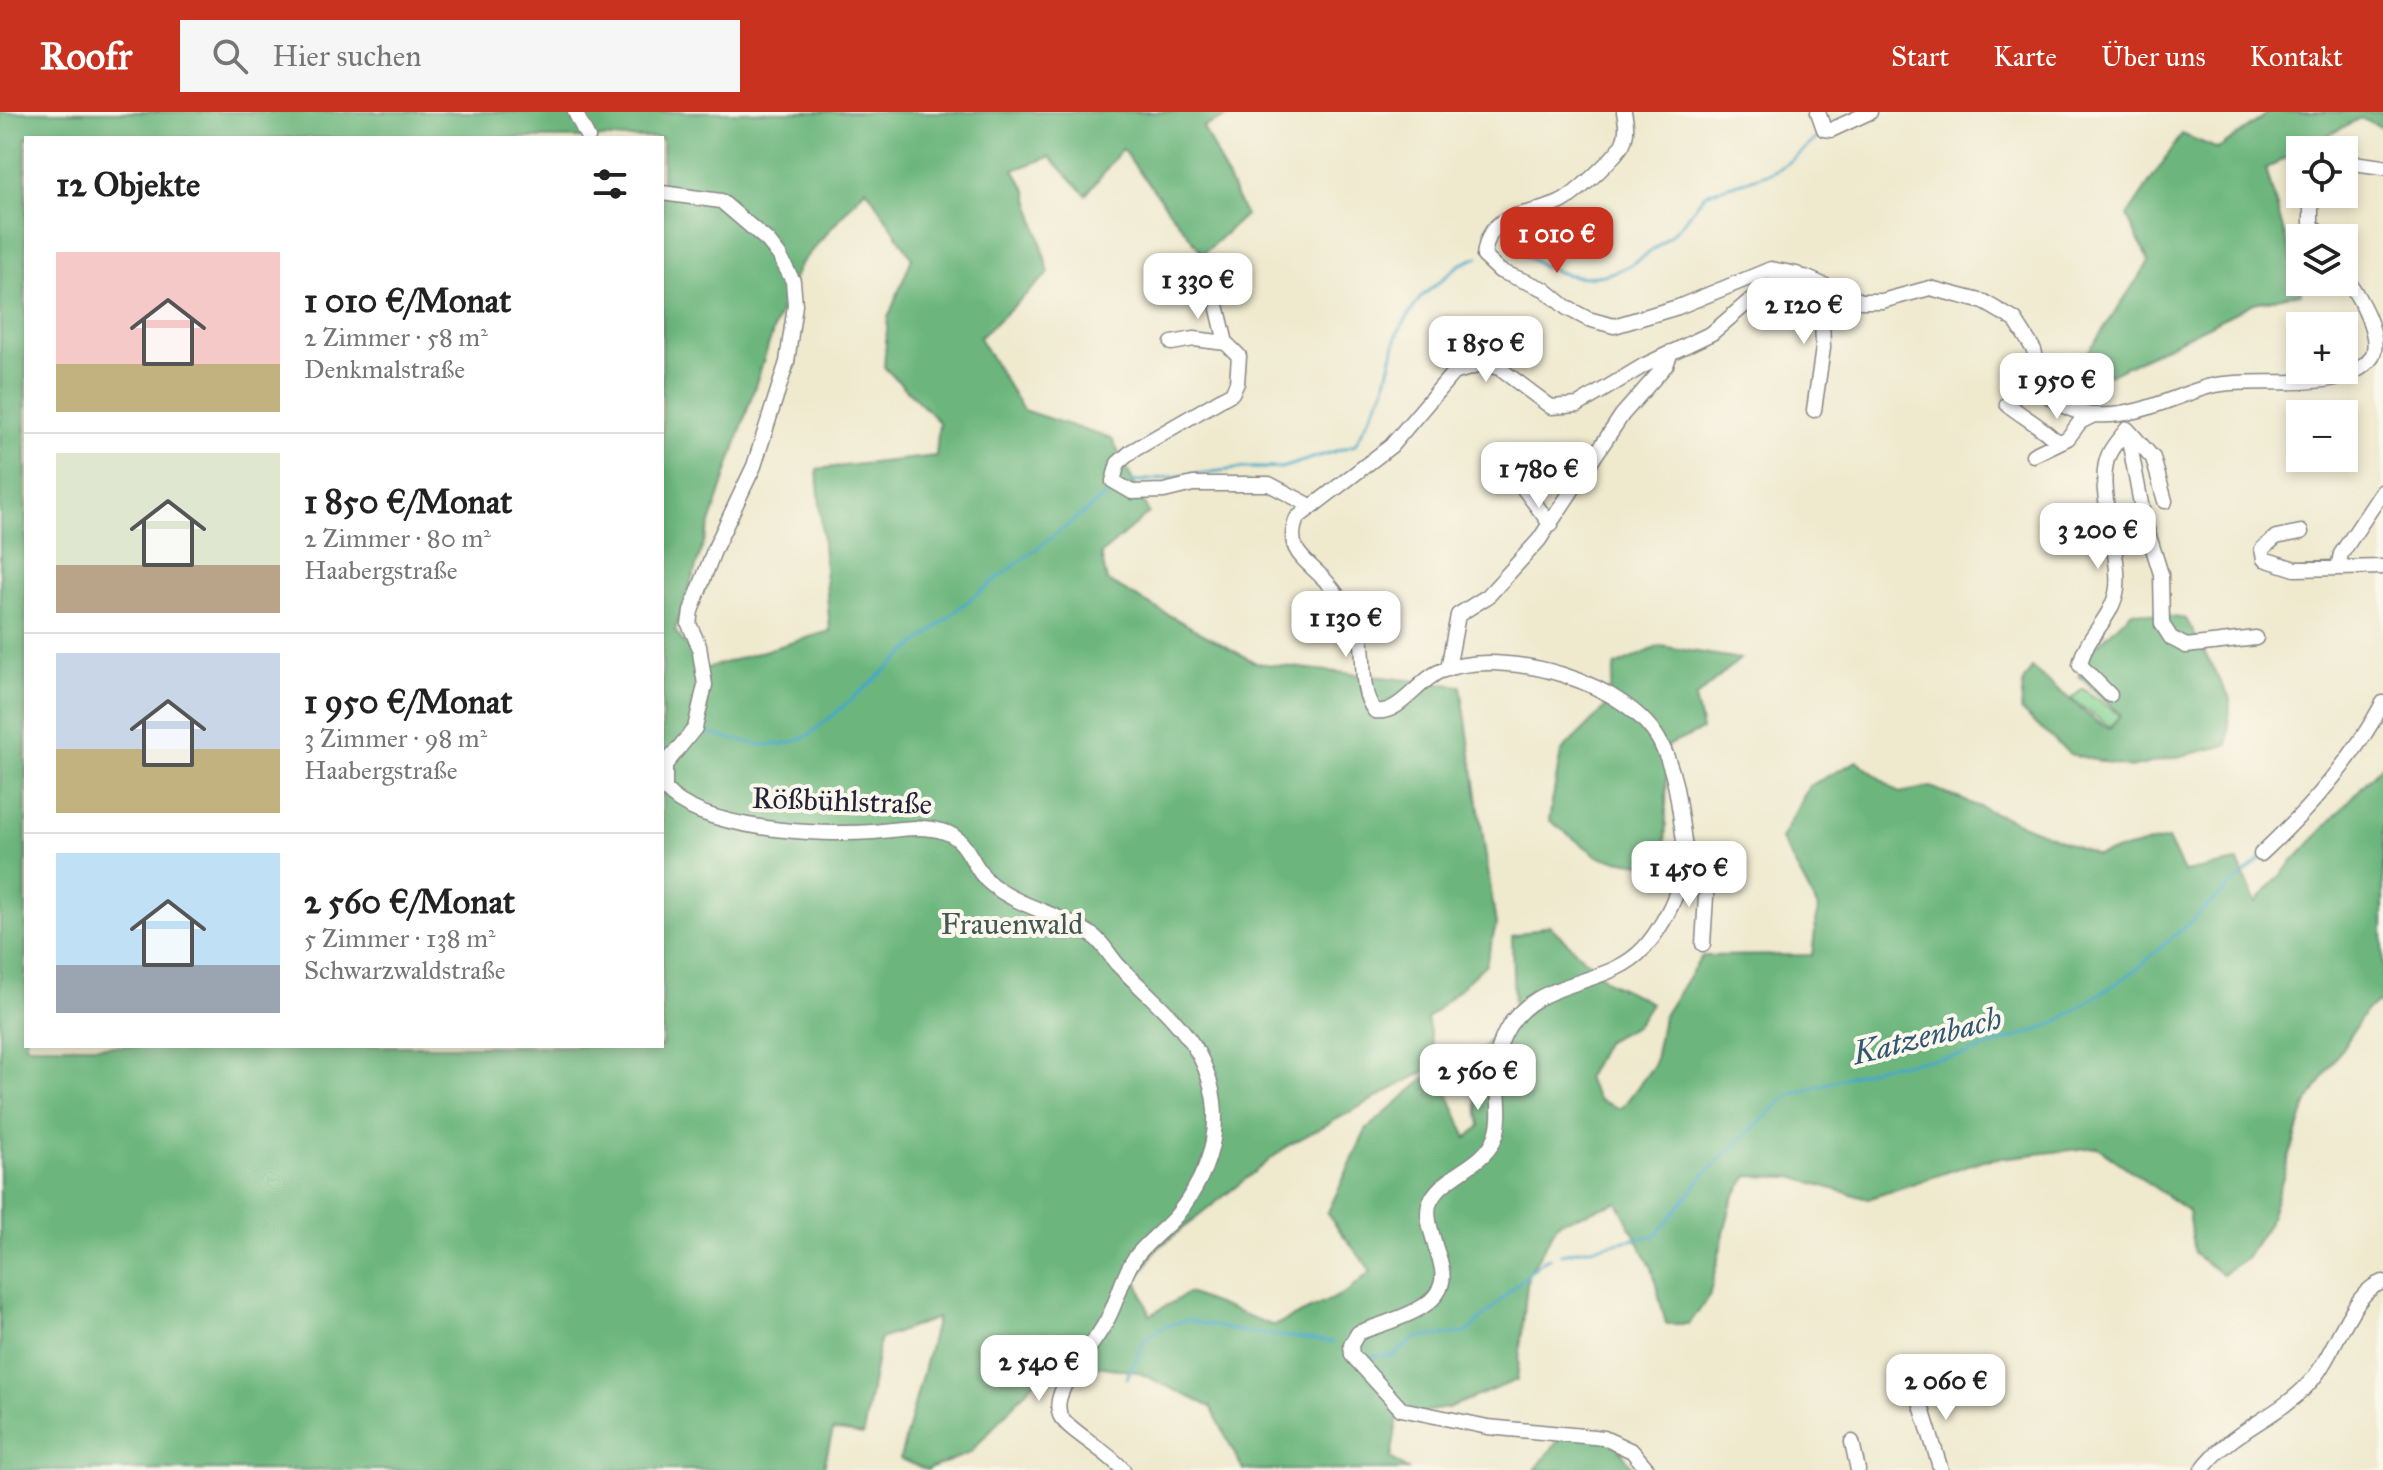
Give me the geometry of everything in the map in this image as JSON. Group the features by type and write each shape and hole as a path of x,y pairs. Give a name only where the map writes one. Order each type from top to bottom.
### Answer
{"street":[{"path":"575,112 587,136"},
{"path":"1624,112 1627,129 1623,145 1561,202 1495,225 1487,238 1484,256 1500,271 1544,289 1567,308 1588,319 1614,326 1678,307 1771,269 1805,277 1861,301 1882,301 1930,288 1984,302 2015,320 2034,350 2045,393 2070,409 2094,415 2164,405 2206,387 2233,381 2317,383 2362,365 2372,357 2377,344 2376,331 2356,296"},
{"path":"1818,112 1824,129 1831,130 1870,112"},
{"path":"2358,164 2383,167"},
{"name":"Rößbühlstraße","path":"664,193 721,201 733,211 768,241 779,255 793,281 795,305 787,362 754,466 715,548 691,611 689,624 699,646 705,685 695,728 665,765 665,789 680,804 718,820 774,828 851,833 897,828 948,832 961,841 988,883 1026,907 1089,933 1098,940 1116,962 1168,1012 1201,1060 1214,1101 1214,1149 1202,1177 1176,1216 1135,1258 1109,1318 1066,1382 1058,1404 1060,1416 1067,1425 1106,1452 1123,1470"},
{"path":"1703,944 1707,881 1688,863 1675,779 1660,740 1642,718 1601,691 1550,671 1498,664 1448,669 1429,678 1392,708 1375,711 1368,700 1359,628 1339,597 1293,547 1292,530 1297,518 1311,506 1391,446 1453,373 1483,364 1499,368 1551,407 1578,405 1671,352 1712,333 1767,286 1786,278 1805,277"},
{"path":"1814,410 1823,348 1821,284"},
{"path":"1218,309 1226,343 1239,356 1237,383 1232,393 1132,451 1118,463 1113,481 1132,492 1164,491 1193,484 1269,484 1311,506"},
{"path":"1172,343 1194,339 1226,343"},
{"path":"1448,669 1458,615 1507,579 1551,525 1609,433 1666,365 1671,352"},
{"path":"2007,404 2031,424 2047,431 2057,442"},
{"path":"2124,413 2144,520 2161,574 2162,624 2171,638 2186,646 2256,638"},
{"path":"2033,455 2068,438 2080,422 2094,415"},
{"path":"2127,429 2153,458 2165,501"},
{"path":"2110,695 2080,665 2108,618 2117,591 2117,567 2108,517 2106,467 2108,454 2127,429"},
{"path":"1506,465 1551,525"},
{"path":"2338,567 2341,554 2383,491"},
{"path":"2301,532 2270,540 2262,549 2264,559 2295,569 2383,567"},
{"path":"2261,854 2306,812 2367,733 2383,703"},
{"path":"1648,1470 1632,1451 1604,1438 1488,1427 1401,1409 1352,1355 1351,1345 1358,1333 1421,1310 1441,1290 1443,1272 1429,1224 1429,1205 1441,1189 1492,1145 1499,1125 1497,1057 1503,1036 1513,1020 1559,986 1607,973 1632,959 1654,933 1688,863"},
{"path":"2202,1470 2228,1442 2286,1404 2312,1381 2364,1293 2383,1282"},
{"path":"1915,1386 1941,1470"},
{"path":"1852,1442 1858,1470"}],"green space":[{"name":"Frauenwald","path":"0,112 1237,112 1203,127 1245,215 1203,254 1122,149 1086,195 1050,157 1014,170 1027,191 1049,273 979,338 1023,410 1112,439 1149,513 1101,554 1107,581 1256,663 1461,686 1496,925 1486,964 1427,1019 1437,1065 1287,1146 1156,1250 1137,1280 1150,1315 1188,1293 1274,1326 1347,1292 1371,1271 1327,1214 1366,1130 1437,1068 1467,1138 1480,1126 1470,1063 1514,1011 1512,937 1549,925 1607,981 1651,1003 1636,1026 1606,1041 1586,1079 1599,1100 1621,1109 1654,1065 1663,1017 1702,956 1812,955 1818,908 1781,839 1809,786 1857,761 1899,793 1931,787 2097,855 2168,839 2184,872 2238,862 2255,903 2383,764 2383,1001 2367,1009 2306,1105 2268,1224 2245,1259 2222,1274 2194,1254 2188,1211 2097,1147 1983,1160 1868,1199 1792,1177 1748,1176 1732,1200 1709,1297 1689,1324 1666,1324 1652,1268 1617,1202 1559,1222 1528,1275 1517,1380 1448,1408 1398,1416 1391,1458 1408,1470 1243,1470 1211,1407 1137,1372 1063,1361 1044,1371 970,1453 927,1470 900,1459 937,1318 880,1339 863,1435 833,1430 823,1470 0,1470","holes":["866,188 912,258 888,318 884,367 939,422 936,456 817,469 830,631 704,669 675,631 775,325 800,264"]},
{"path":"2270,112 2383,112 2383,128 2360,118 2327,136 2286,136 2286,158 2266,169 2286,240 2287,296 2254,303 2109,375 2086,355 2149,262 2127,216 2182,134 2218,149"},
{"path":"2132,611 2186,619 2230,699 2228,745 2130,768 2070,754 2021,711 2023,682 2032,668 2097,722 2110,729 2121,715 2079,676 2084,658"},
{"path":"1660,646 1740,659 1695,698 1702,730 1667,746 1665,868 1599,857 1549,820 1561,752 1606,707 1615,666"},
{"path":"2083,689 2120,715 2110,727 2071,699"},
{"path":"1565,1432 1608,1432 1634,1470 1535,1470"}],"waterway":[{"path":"1516,248 1539,264 1582,277 1603,275 1623,268 1663,242 1685,221 1705,195 1780,168 1818,137"},
{"path":"1132,482 1244,468 1281,468 1355,445 1384,390 1398,332 1420,298 1459,265 1478,257"},
{"path":"707,733 771,745 808,736 964,604 1111,492"},
{"name":"Katzenbach","path":"1561,1254 1656,1235 1705,1174 1787,1096 1882,1066 1964,1055 2052,1025 2132,973 2262,858"},
{"name":"Katzenbach","path":"1370,1356 1393,1356 1415,1338 1466,1333 1542,1261 1550,1258"},
{"name":"Katzenbach","path":"1127,1378 1145,1340 1161,1328 1186,1320 1243,1332 1333,1342"}]}
